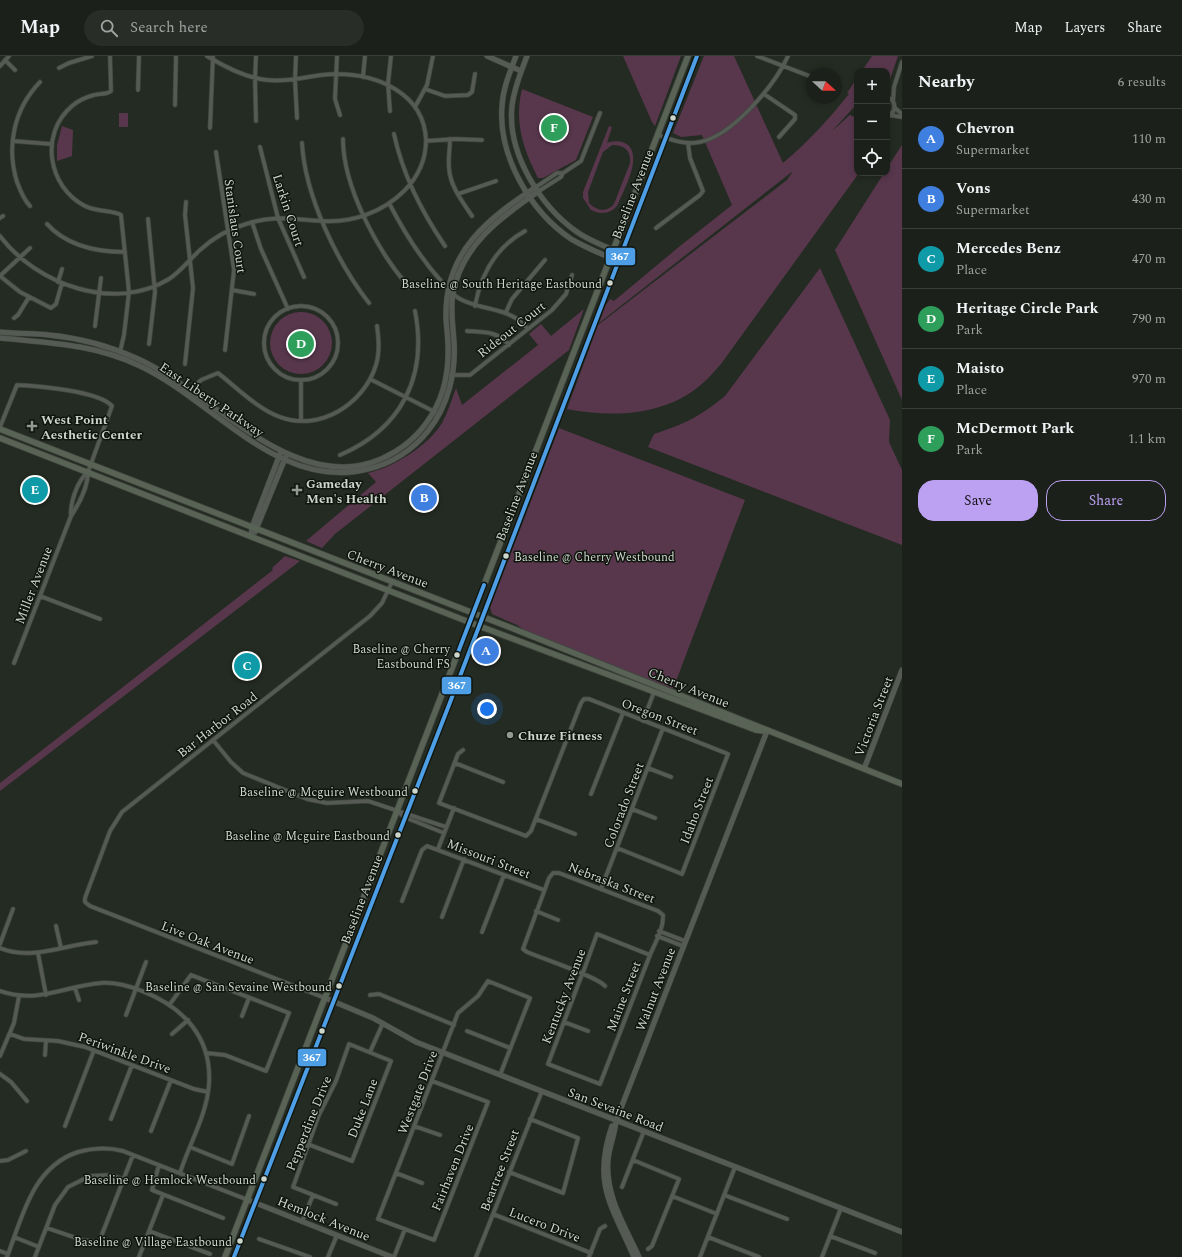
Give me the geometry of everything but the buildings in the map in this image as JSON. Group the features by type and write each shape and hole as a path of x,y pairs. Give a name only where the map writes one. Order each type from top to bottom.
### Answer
{"main road":[{"name":"Baseline Avenue","path":"225,1257 688,56"},
{"name":"Baseline Avenue","path":"234,1257 479,626 697,56"},
{"name":"Cherry Avenue","path":"0,428 902,784"},
{"name":"Cherry Avenue","path":"0,438 479,626 756,730 767,731"}],"street":[{"path":"59,68 69,63 92,56"},
{"path":"110,56 111,91 108,93 89,96 73,105 60,120 52,144 54,170 61,184 70,195 91,209 121,216 129,292 124,335 119,354"},
{"path":"138,90 139,56"},
{"path":"174,105 176,56"},
{"path":"0,236 21,258 41,273 60,282 100,292 129,292 154,286 174,275 206,245 228,231 252,222 278,218 341,221 364,215 389,203 410,185 422,165 426,141 423,124 415,107 402,93 388,84 363,77 335,74 295,80 275,81 255,78 207,56"},
{"path":"256,56 256,121"},
{"path":"296,56 295,80 297,118"},
{"path":"337,56 335,98 340,115"},
{"path":"363,77 365,56"},
{"path":"390,111 388,84 391,56"},
{"path":"415,107 425,89 432,56"},
{"path":"487,56 521,71"},
{"path":"516,56 502,101 502,129 513,164 529,194 545,216 567,235 586,248 618,261"},
{"path":"527,56 513,97 512,126 518,152 537,189 552,210 568,225 587,238 621,253"},
{"path":"757,56 806,75"},
{"path":"658,134 666,138 688,143 704,141 718,133 744,114 764,94 788,56"},
{"path":"0,66 6,58 15,70"},
{"path":"210,128 213,58"},
{"path":"902,62 894,87 893,101 894,108 902,115"},
{"path":"425,89 445,96 468,95 472,92 475,74"},
{"path":"30,206 23,195 16,175 12,156 13,141 21,109 28,96 40,82"},
{"path":"890,93 894,87"},
{"path":"764,94 795,115 794,121 779,137"},
{"path":"890,113 894,108"},
{"path":"537,189 561,177 563,173 577,165 582,160 600,113"},
{"path":"890,116 902,115"},
{"path":"394,134 398,155 410,185 425,217 445,246"},
{"path":"343,139 343,150 350,180 364,215 386,258 409,288"},
{"path":"426,141 450,139 482,140"},
{"path":"450,139 449,170 458,194 472,216"},
{"path":"13,141 52,144"},
{"path":"302,143 310,186 322,221 342,263 369,303"},
{"path":"656,228 702,193 703,188 692,164 688,143"},
{"name":"Larkin Court","path":"260,147 278,218 304,277"},
{"name":"Stanislaus Court","path":"216,152 234,265 225,350"},
{"path":"458,194 496,180"},
{"name":"East Liberty Parkway","path":"436,413 446,374 448,346 446,309 448,289 455,266 473,237 494,216 537,189"},
{"name":"East Liberty Parkway","path":"0,332 62,337 91,342 119,354 189,392 230,420 282,450 286,456 302,467 327,472 350,472 372,468 397,458 414,446 427,432 447,395 452,375 454,352 452,313 453,294 462,266 478,241 501,218 529,194"},
{"path":"185,364 193,298 186,202"},
{"path":"389,203 401,227 416,250 430,269 453,294 475,306 506,312 516,318 528,329"},
{"path":"148,219 154,286 149,344"},
{"path":"252,222 261,249 288,309"},
{"path":"47,224 60,236 77,245 102,251 125,252"},
{"path":"475,306 479,287 490,263 510,241 525,231"},
{"path":"30,248 0,276 29,297 53,308 56,304 62,269"},
{"path":"506,312 512,299 545,260"},
{"name":"Rideout Court","path":"446,374 470,375 509,345 560,302 570,286 572,275"},
{"path":"95,326 101,278"},
{"path":"232,290 254,294"},
{"path":"14,318 18,315 29,297"},
{"path":"302,306 318,310 330,320 338,335 338,350 330,367 319,376 301,381 290,379 277,372 268,360 264,348 265,336 269,324 277,315 288,309 302,306"},
{"path":"340,455 364,443 380,432 398,411 406,397 416,369 419,352 419,335 415,311"},
{"path":"189,392 200,380 218,373 272,414 291,420 318,420 344,409 360,394 370,379 378,352 377,326"},
{"path":"467,331 494,334 504,339 509,345"},
{"name":"East Liberty Parkway","path":"0,338 69,344 119,354"},
{"path":"370,379 436,413"},
{"path":"301,381 301,421"},
{"name":"Miller Avenue","path":"0,428 17,385 68,390 104,400 112,406 88,472 82,477 71,508 71,516 14,663"},
{"name":"East Liberty Parkway","path":"189,392 229,426 279,456 286,456"},
{"path":"251,536 282,450"},
{"path":"254,528 286,456"},
{"name":"Bar Harbor Road","path":"85,902 85,895 110,831 118,817 133,803 373,613 382,604 392,582"},
{"path":"40,596 100,619"},
{"name":"Victoria Street","path":"864,769 902,670"},
{"path":"643,721 654,692"},
{"name":"Oregon Street","path":"536,819 581,703 584,699 728,754"},
{"path":"592,794 623,713"},
{"name":"Colorado Street","path":"601,889 663,728"},
{"name":"Walnut Avenue","path":"639,1257 616,1209 609,1182 608,1161 616,1120 767,731"},
{"path":"213,740 231,762 243,773 300,796 323,802 368,801 397,811 444,833"},
{"path":"463,750 458,754 439,803 523,835 528,835 536,819 575,834"},
{"name":"Idaho Street","path":"617,848 682,874 728,754"},
{"path":"455,763 503,782"},
{"path":"648,768 671,777"},
{"path":"438,849 454,808"},
{"path":"632,809 655,818"},
{"path":"405,815 446,827"},
{"name":"Missouri Street","path":"402,901 422,850 426,846 438,849 544,890"},
{"path":"442,917 464,859"},
{"name":"Nebraska Street","path":"544,890 553,873 559,873 658,911 663,915"},
{"path":"482,932 504,875"},
{"path":"544,890 523,949 602,983 605,986"},
{"name":"Live Oak Avenue","path":"85,902 90,906 325,998"},
{"path":"0,944 13,909"},
{"path":"536,911 558,920"},
{"name":"Maine Street","path":"548,1064 600,1084 659,931 663,920 663,915"},
{"path":"56,926 61,948"},
{"path":"659,931 684,944"},
{"name":"Kentucky Avenue","path":"548,1064 597,934 650,955"},
{"path":"657,936 684,944"},
{"path":"0,948 27,954 96,942"},
{"path":"38,953 46,995"},
{"path":"126,1015 146,962"},
{"path":"170,1004 191,975 289,1013 266,1071 226,1055 206,1054"},
{"name":"Westgate Drive","path":"405,1229 378,1219 458,1014 478,996 488,981 530,998 510,1048"},
{"path":"0,991 19,996 46,995 93,984 110,983 136,989 170,1004 188,1020 201,1041 206,1054 209,1071 208,1092 205,1107 180,1173"},
{"path":"75,988 79,1000"},
{"path":"370,995 379,994 454,1025"},
{"path":"0,1056 10,1034 16,1014 19,996"},
{"path":"242,1016 248,998"},
{"name":"San Sevaine Road","path":"325,998 383,1023 400,1035 443,1053 902,1232"},
{"path":"172,1034 188,1020"},
{"path":"564,1022 588,1031"},
{"path":"370,1052 383,1023"},
{"path":"467,1031 510,1048 500,1075"},
{"name":"Periwinkle Drive","path":"10,1034 24,1039 67,1042 94,1050 194,1089 208,1092"},
{"path":"46,1041 46,1055"},
{"name":"Pepperdine Drive","path":"313,1195 294,1187 310,1145 319,1115 332,1090 349,1044 370,1052"},
{"path":"65,1126 94,1050"},
{"name":"Duke Lane","path":"310,1145 352,1162 391,1061 370,1052"},
{"path":"111,1119 132,1065"},
{"path":"0,1074 12,1082 27,1101"},
{"path":"151,1131 171,1080"},
{"name":"Fairhaven Drive","path":"405,1229 434,1240 488,1102 432,1081"},
{"name":"Beartree Street","path":"476,1257 542,1091"},
{"path":"190,1147 232,1164 250,1116"},
{"path":"509,1172 562,1193 578,1138 530,1119"},
{"path":"616,1120 613,1124 605,1152 604,1181 611,1210 634,1257"},
{"path":"414,1126 440,1135"},
{"path":"622,1187 644,1131"},
{"path":"0,1251 7,1255 32,1193 42,1176 55,1164 75,1153 92,1149 115,1149 248,1200"},
{"path":"0,1161 8,1160 26,1151"},
{"path":"47,1228 74,1237 99,1242 133,1155"},
{"path":"633,1160 678,1179 652,1246 648,1249"},
{"path":"159,1165 152,1190 223,1218"},
{"path":"700,1257 734,1167"},
{"path":"396,1173 422,1183"},
{"path":"35,1257 58,1199 68,1187 75,1182 90,1176 110,1175 123,1179"},
{"path":"139,1257 163,1195"},
{"path":"302,1222 313,1195 336,1204"},
{"path":"724,1195 787,1219"},
{"path":"672,1196 717,1214"},
{"name":"Hemlock Avenue","path":"248,1200 393,1257"},
{"path":"822,1257 841,1208"},
{"name":"Lucero Drive","path":"493,1214 590,1255"},
{"path":"590,1255 600,1229 605,1226"},
{"path":"393,1257 405,1229"},
{"path":"149,1231 210,1254"},
{"path":"328,1257 337,1235"},
{"path":"830,1236 874,1253"},
{"path":"14,1237 39,1247"},
{"path":"708,1237 759,1257"},
{"path":"259,1239 300,1255 310,1257"}],"shaded area":[{"path":"623,56 681,56 655,126 652,122"},
{"path":"704,56 734,56 783,163 810,139 842,104 849,94 847,93 854,82 854,107 831,132 850,115 854,117 854,176 857,176 721,364 704,382 690,393 674,402 639,412 602,413 567,409 598,325 787,180 793,171 599,323 605,306 610,299 614,301 732,205 702,135 681,137 673,133"},
{"path":"872,56 898,56 890,79 890,68 864,68"},
{"path":"522,89 593,117 576,160 543,178 538,178 524,146 521,135 519,113"},
{"path":"119,113 128,113 128,127 119,127"},
{"path":"62,126 73,130 72,156 57,161 57,145"},
{"path":"609,126 612,127 607,143 617,141 625,143 632,151 633,158 633,165 618,204 609,212 595,212 591,210 583,198 583,192","holes":["612,145 620,146 626,149 630,158 630,163 614,204 608,209 602,210 595,208 589,203 588,192 603,152"]},
{"path":"902,145 902,400 835,250 882,176 890,176 890,163"},
{"path":"820,268 890,420 889,442 902,470 902,545 648,447 654,434 675,427 691,419 725,396"},
{"path":"584,309 569,350 335,534 322,548 306,541 376,482 368,473 399,461 428,440 436,432 448,410 456,388 462,405 538,345 529,334 541,324 551,336"},
{"path":"295,312 307,312 323,321 330,331 332,343 330,355 323,365 307,374 295,374 284,369 275,360 270,349 270,337 275,326 284,317"},
{"path":"559,428 745,500 673,689 530,634 517,625 492,614 490,607"},
{"path":"285,556 300,561 0,791 0,783 273,570 272,568"}],"transit line":[{"name":"367","path":"234,1257 449,705 697,56"},
{"name":"367","path":"457,655 484,585"}],"place":[{"name":"McDermott Park","path":"554,128"},
{"name":"Baseline @ South Heritage Eastbound","path":"610,283"},
{"name":"Heritage Circle Park","path":"301,344"},
{"name":"West Point Aesthetic Center","path":"32,426"},
{"name":"Maisto","path":"35,490"},
{"name":"Gameday Men's Health","path":"297,490"},
{"name":"Vons","path":"424,498"},
{"name":"Baseline @ Cherry Westbound","path":"506,556"},
{"name":"Chevron","path":"486,651"},
{"name":"Baseline @ Cherry Eastbound FS","path":"457,655"},
{"name":"Mercedes Benz","path":"247,666"},
{"name":"Chuze Fitness","path":"510,735"},
{"name":"Baseline @ Mcguire Westbound","path":"415,791"},
{"name":"Baseline @ Mcguire Eastbound","path":"398,835"},
{"name":"Baseline @ San Sevaine Westbound","path":"339,986"},
{"name":"Baseline @ Hemlock Westbound","path":"264,1179"},
{"name":"Baseline @ Village Eastbound","path":"240,1241"}]}
